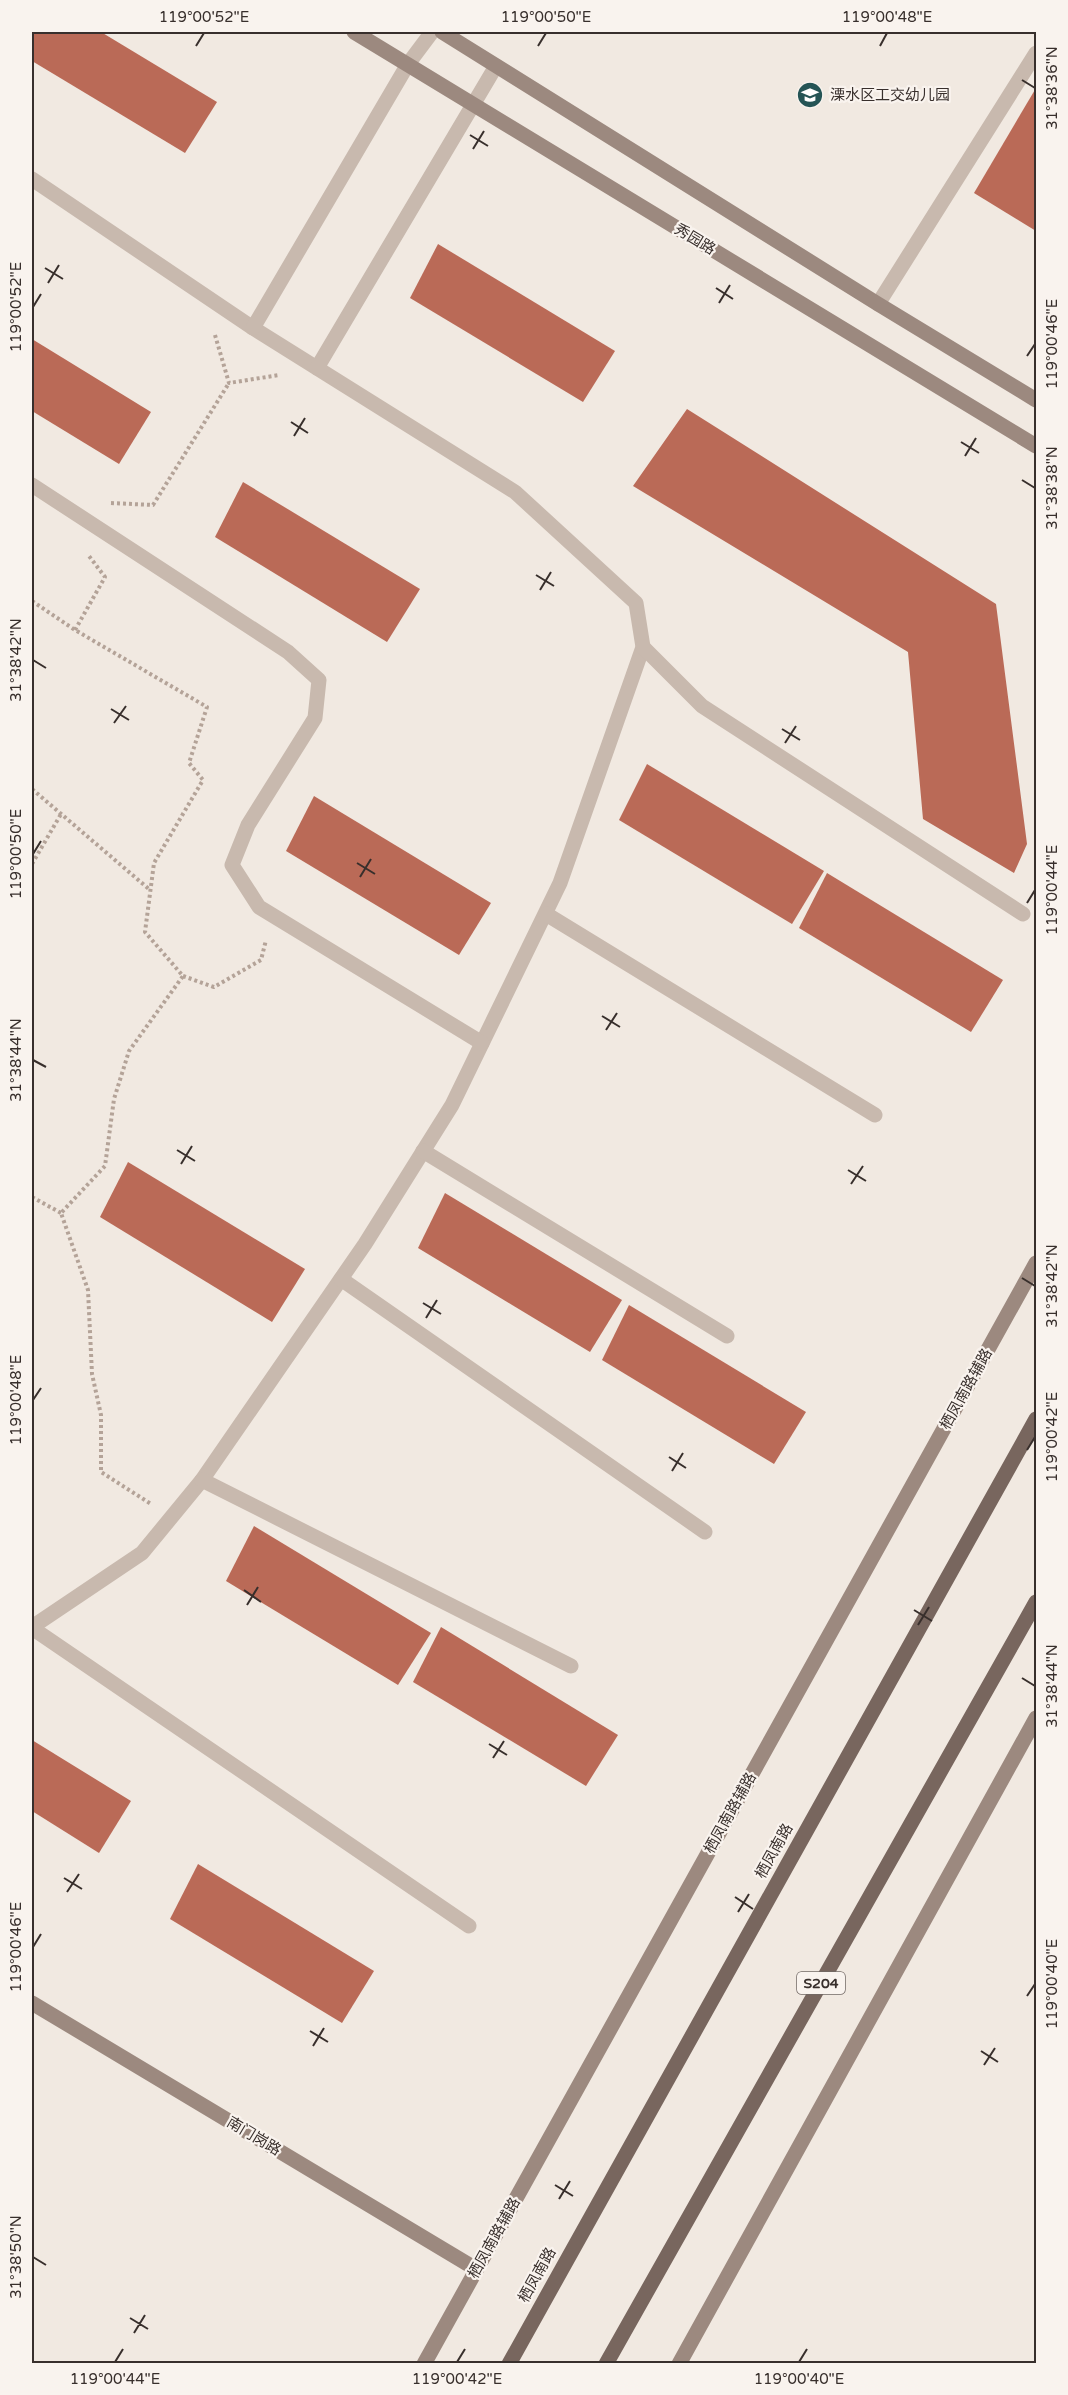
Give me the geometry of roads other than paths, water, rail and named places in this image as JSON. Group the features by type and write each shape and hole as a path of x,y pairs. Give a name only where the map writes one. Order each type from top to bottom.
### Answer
{"main road":[{"name":"栖凤南路","path":"508,2364 1036,1419"},
{"name":"S204","path":"606,2364 1036,1602"}],"street":[{"name":"秀园路","path":"354,32 1036,446"},
{"path":"253,328 408,64 432,32"},
{"path":"442,32 1036,400"},
{"path":"878,304 1036,53"},
{"path":"317,368 496,66"},
{"path":"32,179 253,328 515,492 636,603 643,647 560,883 452,1105 341,1279 202,1480 142,1553 32,1627 469,1926"},
{"path":"32,485 288,652 319,680 315,718 248,825 232,865 259,907 482,1044"},
{"path":"643,647 702,706 1023,914"},
{"path":"546,914 875,1115"},
{"path":"423,1151 728,1336"},
{"name":"栖凤南路辅路","path":"423,2364 1036,1263"},
{"path":"341,1279 705,1532"},
{"path":"202,1480 571,1666"},
{"path":"679,2364 1036,1718"},
{"name":"南门岗路","path":"32,2003 476,2269"}],"place":[{"name":"溧水区工交幼儿园","path":"810,95"}]}
